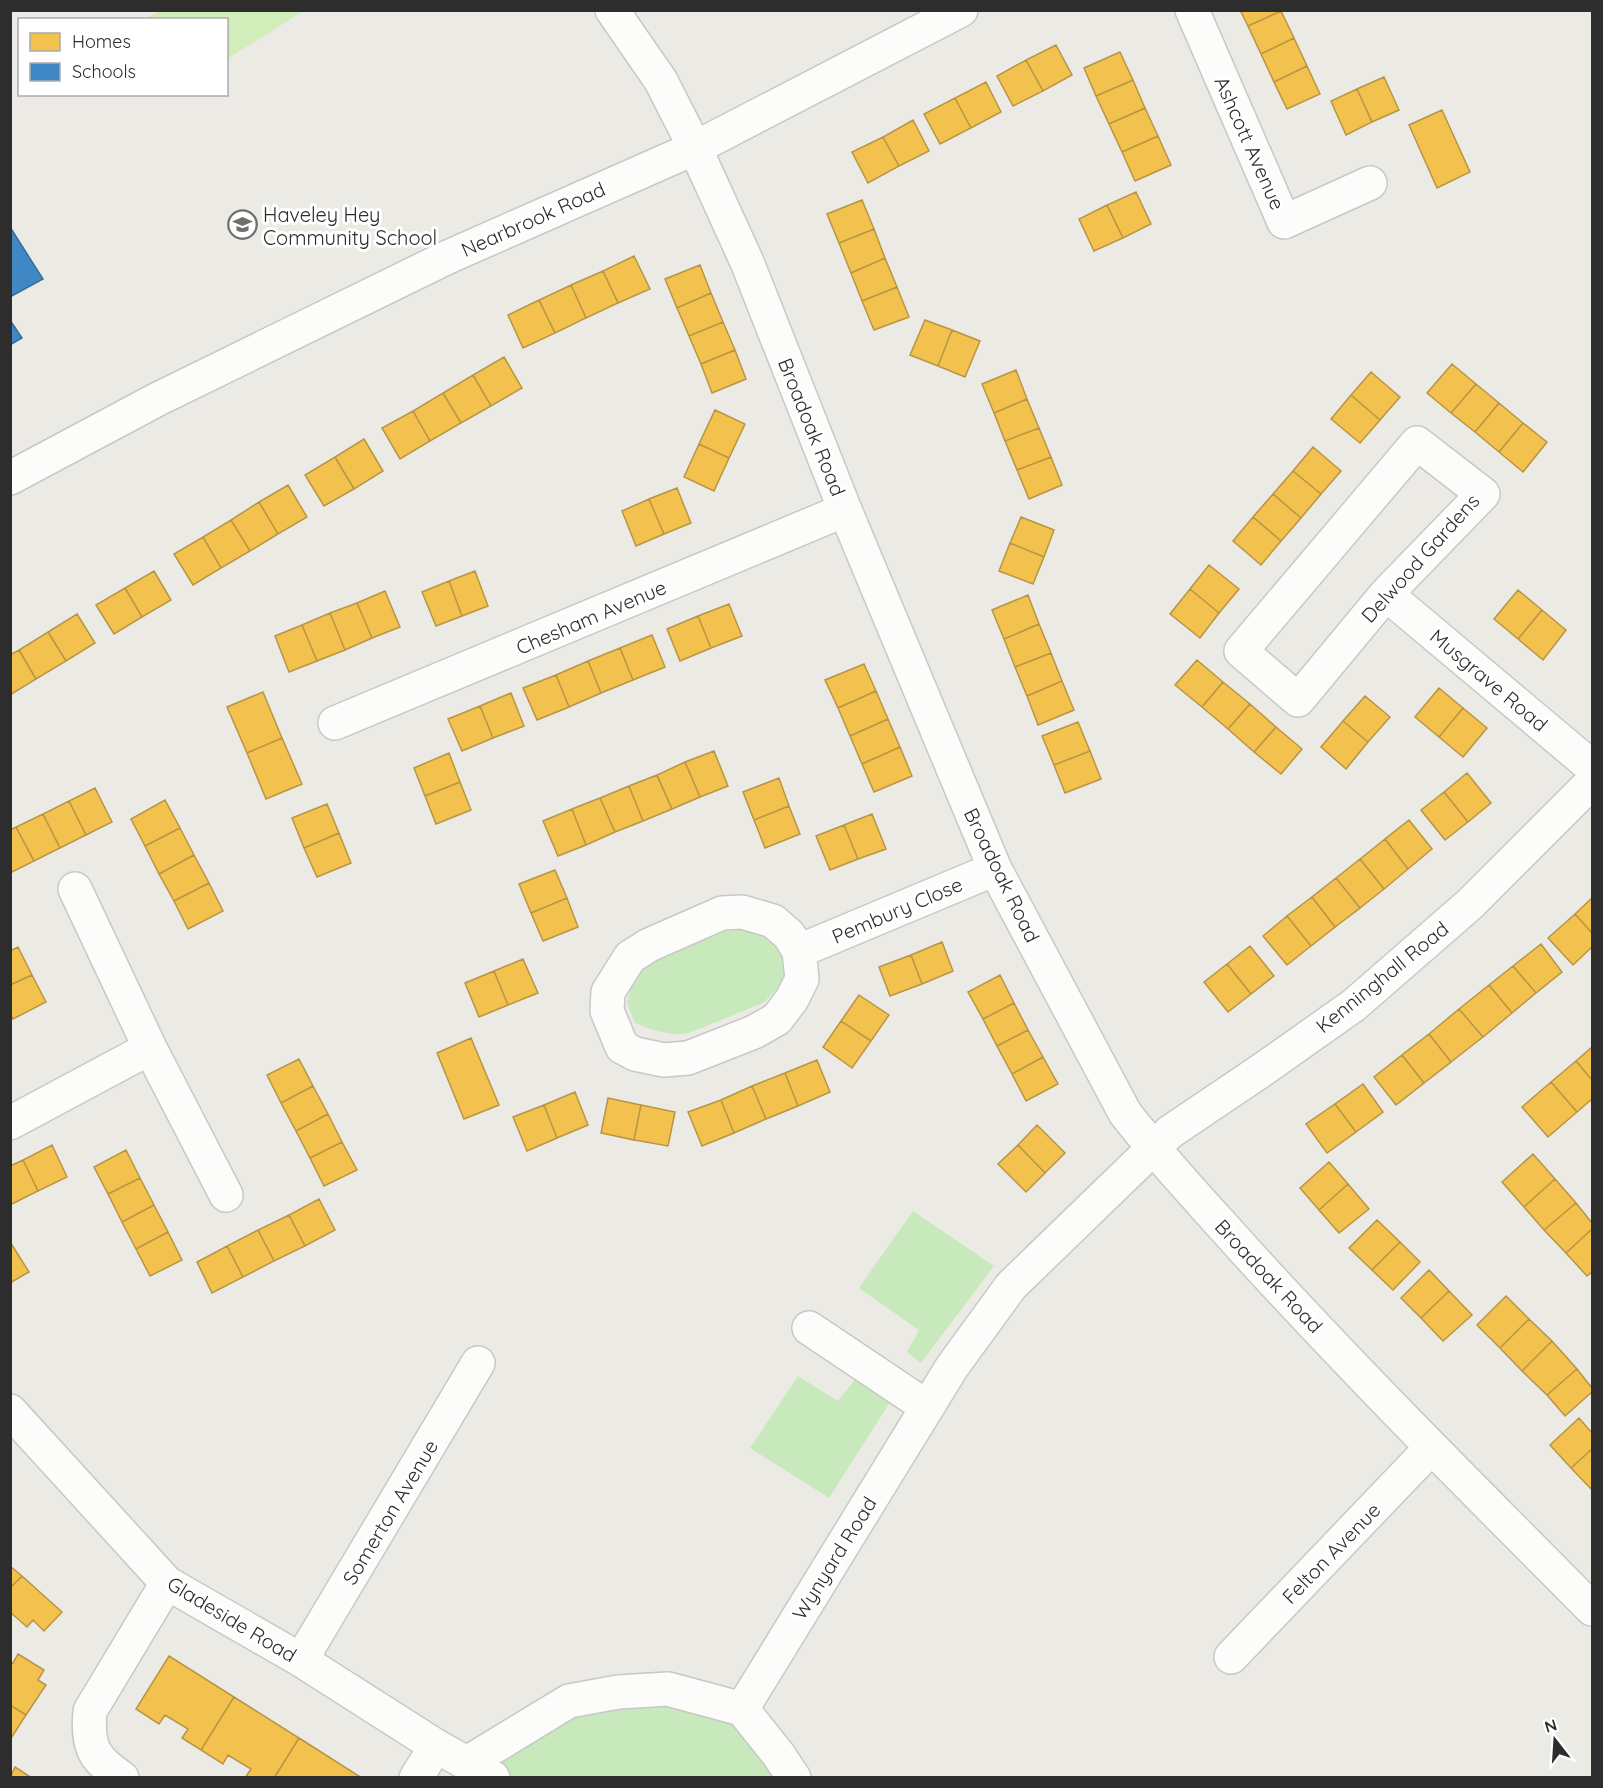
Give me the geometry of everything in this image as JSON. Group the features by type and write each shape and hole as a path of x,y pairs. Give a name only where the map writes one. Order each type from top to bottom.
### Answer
{"street":[{"name":"Broadoak Road","path":"612,10 661,81 695,148 747,262 845,510 995,869 1125,1113 1153,1149 1291,1301 1431,1448 1593,1609"},
{"name":"Nearbrook Road","path":"10,478 158,399 448,256 695,148 961,10"},
{"name":"Ashcott Avenue","path":"1192,10 1284,222 1370,183"},
{"name":"Delwood Gardens","path":"1417,443 1483,494 1386,594 1298,700 1241,651 1417,443"},
{"name":"Chesham Avenue","path":"335,723 845,510"},
{"name":"Musgrave Road","path":"1386,594 1593,766"},
{"name":"Kenninghall Road","path":"1153,1149 1170,1131 1354,1005 1470,904 1593,782"},
{"name":"Pembury Close","path":"799,951 995,869"},
{"path":"75,889 150,1048 226,1195"},
{"path":"742,912 773,921 789,935 799,951 802,979 792,999 777,1019 754,1032 688,1058 664,1060 635,1054 622,1047 607,1011 608,992 630,957 648,945 722,913 742,912"},
{"path":"10,1123 150,1048"},
{"name":"Wynyard Road","path":"742,1709 952,1367 1011,1286 1153,1149"},
{"path":"809,1329 927,1407"},
{"name":"Somerton Avenue","path":"301,1660 478,1363"},
{"name":"Gladeside Road","path":"10,1411 167,1583 301,1660 436,1746 480,1770"},
{"name":"Felton Avenue","path":"1231,1657 1431,1448"},
{"path":"122,1778 102,1764 93,1749 88,1730 90,1711 167,1583"},
{"path":"480,1770 569,1701 618,1692 668,1689 742,1709 794,1778"},
{"path":"416,1778 436,1746"}],"green space":[{"path":"301,10 302,12 228,58 228,18 147,18 159,11"},
{"path":"740,923 768,931 790,963 780,986 763,1003 689,1033 661,1032 635,1023 627,1003 633,978 648,956"},
{"path":"913,1211 994,1266 921,1363 907,1352 919,1330 859,1288"},
{"path":"798,1376 838,1401 857,1377 892,1399 829,1498 750,1448"},
{"path":"618,1692 742,1709 794,1777 493,1778 467,1763"}],"building: Homes":[{"path":"1240,10 1281,10 1281,11 1248,26"},
{"path":"1281,11 1294,38 1261,54 1248,26"},
{"path":"1294,38 1307,66 1274,82 1261,54"},
{"path":"1056,45 1072,75 1043,91 1026,60"},
{"path":"1120,52 1133,80 1096,96 1084,68"},
{"path":"1026,60 1043,91 1013,106 997,76"},
{"path":"1307,66 1320,94 1287,109 1274,82"},
{"path":"1384,77 1399,110 1372,122 1357,89"},
{"path":"1133,80 1145,108 1109,124 1096,96"},
{"path":"986,82 1001,112 971,128 955,98"},
{"path":"1357,89 1372,122 1346,135 1331,101"},
{"path":"955,98 971,128 940,144 924,114"},
{"path":"1145,108 1158,136 1122,152 1109,124"},
{"path":"1442,110 1470,172 1437,188 1409,125"},
{"path":"913,120 929,151 899,166 883,137"},
{"path":"1158,136 1171,165 1135,181 1122,152"},
{"path":"883,137 899,166 868,183 852,152"},
{"path":"1136,192 1151,224 1123,238 1107,205"},
{"path":"862,200 874,229 839,243 827,214"},
{"path":"1107,205 1123,238 1094,251 1079,219"},
{"path":"874,229 885,258 851,273 839,243"},
{"path":"634,256 650,289 618,303 603,271"},
{"path":"885,258 897,287 862,301 851,273"},
{"path":"700,265 711,293 677,308 665,279"},
{"path":"603,271 618,303 586,318 571,285"},
{"path":"571,285 586,318 555,333 539,300"},
{"path":"897,287 909,317 874,330 862,301"},
{"path":"711,293 723,322 689,336 677,308"},
{"path":"539,300 555,333 523,348 508,315"},
{"path":"925,320 952,330 938,366 910,355"},
{"path":"723,322 735,350 701,364 689,336"},
{"path":"952,330 980,341 965,377 938,366"},
{"path":"735,350 746,379 712,393 701,364"},
{"path":"504,357 522,388 491,406 473,375"},
{"path":"1452,364 1476,384 1451,413 1427,393"},
{"path":"1016,370 1027,399 994,413 982,384"},
{"path":"1371,372 1400,397 1380,420 1351,395"},
{"path":"473,375 491,406 461,423 443,393"},
{"path":"1476,384 1499,403 1475,432 1451,413"},
{"path":"443,393 461,423 430,441 413,411"},
{"path":"1351,395 1380,420 1360,443 1331,419"},
{"path":"1027,399 1039,428 1005,441 994,413"},
{"path":"1499,403 1523,423 1499,452 1475,432"},
{"path":"715,410 745,424 729,458 699,444"},
{"path":"413,411 430,441 400,459 382,428"},
{"path":"1523,423 1547,442 1523,472 1499,452"},
{"path":"1039,428 1051,457 1017,470 1005,441"},
{"path":"364,439 383,471 354,489 335,457"},
{"path":"699,444 729,458 714,491 684,477"},
{"path":"1313,447 1341,471 1321,494 1293,471"},
{"path":"335,457 354,489 324,506 305,475"},
{"path":"1051,457 1062,485 1029,499 1017,470"},
{"path":"1293,471 1321,494 1301,518 1273,494"},
{"path":"288,485 307,517 278,534 259,502"},
{"path":"677,488 691,523 664,534 649,499"},
{"path":"1273,494 1301,518 1281,541 1253,517"},
{"path":"649,499 664,534 636,546 622,511"},
{"path":"259,502 278,534 250,551 231,520"},
{"path":"1021,517 1054,530 1044,557 1010,543"},
{"path":"1253,517 1281,541 1261,565 1233,541"},
{"path":"231,520 250,551 221,568 203,537"},
{"path":"203,537 221,568 193,585 174,554"},
{"path":"1010,543 1044,557 1033,584 999,571"},
{"path":"1209,565 1239,589 1219,613 1190,589"},
{"path":"154,571 171,600 142,617 125,588"},
{"path":"475,571 488,606 462,616 449,581"},
{"path":"449,581 462,616 436,626 422,592"},
{"path":"125,588 142,617 114,634 96,605"},
{"path":"1190,589 1219,613 1200,638 1170,614"},
{"path":"1518,590 1542,610 1518,639 1494,619"},
{"path":"385,591 400,627 372,638 357,603"},
{"path":"1028,595 1039,624 1004,639 992,610"},
{"path":"357,603 372,638 345,650 330,613"},
{"path":"729,604 742,636 711,648 698,616"},
{"path":"1542,610 1566,630 1543,660 1518,639"},
{"path":"330,613 345,650 317,661 302,625"},
{"path":"77,614 95,643 66,661 48,632"},
{"path":"698,616 711,648 680,661 667,629"},
{"path":"1039,624 1051,653 1015,667 1004,639"},
{"path":"302,625 317,661 289,672 275,636"},
{"path":"48,632 66,661 36,679 19,650"},
{"path":"652,635 665,667 633,680 620,648"},
{"path":"620,648 633,680 601,693 588,661"},
{"path":"19,650 36,679 10,695 10,655"},
{"path":"1051,653 1062,681 1027,696 1015,667"},
{"path":"1197,660 1223,682 1202,707 1175,685"},
{"path":"588,661 601,693 569,707 556,675"},
{"path":"864,664 876,691 838,708 825,680"},
{"path":"556,675 569,707 537,720 523,688"},
{"path":"1062,681 1074,710 1038,725 1027,696"},
{"path":"1223,682 1250,704 1228,729 1202,707"},
{"path":"1439,688 1463,708 1439,737 1415,717"},
{"path":"876,691 888,719 850,736 838,708"},
{"path":"263,692 282,738 247,753 227,707"},
{"path":"511,693 524,726 493,738 480,706"},
{"path":"1365,696 1390,717 1368,742 1343,721"},
{"path":"1250,704 1276,727 1254,752 1228,729"},
{"path":"480,706 493,738 462,751 448,719"},
{"path":"1463,708 1487,728 1463,757 1439,737"},
{"path":"888,719 900,747 862,764 850,736"},
{"path":"1343,721 1368,742 1346,769 1321,747"},
{"path":"1078,722 1090,751 1054,765 1042,736"},
{"path":"1276,727 1302,749 1281,774 1254,752"},
{"path":"282,738 302,784 266,799 247,753"},
{"path":"900,747 912,776 874,792 862,764"},
{"path":"714,751 728,786 700,797 685,762"},
{"path":"1090,751 1101,779 1065,793 1054,765"},
{"path":"449,753 460,782 425,796 414,768"},
{"path":"685,762 700,797 672,809 657,775"},
{"path":"1467,773 1491,803 1468,822 1444,792"},
{"path":"657,775 672,809 643,821 629,786"},
{"path":"779,778 789,806 754,820 743,792"},
{"path":"460,782 471,810 436,824 425,796"},
{"path":"629,786 643,821 615,832 600,798"},
{"path":"95,788 112,822 86,835 69,801"},
{"path":"1444,792 1468,822 1445,840 1421,810"},
{"path":"600,798 615,832 586,845 572,809"},
{"path":"165,800 180,828 145,846 131,819"},
{"path":"69,801 86,835 60,848 43,814"},
{"path":"327,804 339,833 304,848 292,818"},
{"path":"789,806 800,834 765,848 754,820"},
{"path":"572,809 586,845 558,856 543,821"},
{"path":"43,814 60,848 34,861 16,827"},
{"path":"872,814 886,849 858,859 844,825"},
{"path":"1409,820 1432,849 1408,869 1385,839"},
{"path":"844,825 858,859 830,870 816,836"},
{"path":"16,827 34,861 10,873 10,830"},
{"path":"180,828 194,855 159,874 145,846"},
{"path":"339,833 351,863 317,877 304,848"},
{"path":"1385,839 1408,869 1384,889 1360,859"},
{"path":"194,855 209,883 174,901 159,874"},
{"path":"1360,859 1384,889 1360,908 1336,878"},
{"path":"555,870 567,898 531,913 519,884"},
{"path":"1336,878 1360,908 1335,927 1312,897"},
{"path":"209,883 223,911 188,929 174,901"},
{"path":"1312,897 1335,927 1311,946 1287,916"},
{"path":"567,898 578,927 543,941 531,913"},
{"path":"1592,898 1592,933 1575,914"},
{"path":"1575,914 1592,933 1592,947 1573,965 1548,938"},
{"path":"1287,916 1311,946 1287,965 1263,936"},
{"path":"942,942 953,971 922,984 911,955"},
{"path":"1541,944 1562,972 1536,993 1513,966"},
{"path":"1250,946 1274,976 1251,994 1227,964"},
{"path":"18,947 32,975 10,985 10,951"},
{"path":"911,955 922,984 890,996 879,967"},
{"path":"523,959 538,993 508,1005 494,971"},
{"path":"1227,964 1251,994 1228,1012 1204,982"},
{"path":"1513,966 1536,993 1512,1013 1489,985"},
{"path":"494,971 508,1005 479,1017 465,983"},
{"path":"32,975 46,1002 13,1019 10,1013 10,985"},
{"path":"1000,975 1014,1003 983,1019 968,992"},
{"path":"1489,985 1512,1013 1483,1037 1459,1009"},
{"path":"859,995 889,1015 871,1041 841,1021"},
{"path":"1014,1003 1028,1030 997,1046 983,1019"},
{"path":"1459,1009 1483,1037 1451,1062 1429,1034"},
{"path":"841,1021 871,1041 852,1068 823,1047"},
{"path":"1028,1030 1043,1057 1012,1074 997,1046"},
{"path":"1429,1034 1451,1062 1424,1083 1402,1055"},
{"path":"471,1038 499,1105 464,1119 437,1053"},
{"path":"1592,1047 1592,1080 1576,1061"},
{"path":"1402,1055 1424,1083 1396,1105 1374,1077"},
{"path":"1043,1057 1058,1084 1026,1101 1012,1074"},
{"path":"299,1059 313,1086 281,1103 267,1075"},
{"path":"817,1060 830,1092 798,1106 785,1073"},
{"path":"1576,1061 1592,1080 1592,1099 1577,1112 1551,1082"},
{"path":"785,1073 798,1106 766,1119 752,1086"},
{"path":"1551,1082 1577,1112 1548,1137 1522,1107"},
{"path":"1363,1084 1383,1112 1356,1132 1335,1104"},
{"path":"313,1086 328,1114 296,1131 281,1103"},
{"path":"752,1086 766,1119 734,1133 721,1100"},
{"path":"575,1092 588,1125 557,1138 544,1105"},
{"path":"608,1098 641,1105 634,1140 601,1133"},
{"path":"721,1100 734,1133 702,1146 688,1112"},
{"path":"1335,1104 1356,1132 1327,1153 1306,1124"},
{"path":"544,1105 557,1138 527,1151 513,1117"},
{"path":"641,1105 675,1112 668,1146 634,1140"},
{"path":"328,1114 342,1142 310,1158 296,1131"},
{"path":"1037,1125 1065,1153 1045,1173 1018,1145"},
{"path":"342,1142 357,1170 324,1186 310,1158"},
{"path":"52,1145 67,1177 38,1191 23,1160"},
{"path":"1018,1145 1045,1173 1026,1192 998,1164"},
{"path":"126,1150 140,1178 108,1194 94,1167"},
{"path":"1533,1154 1555,1179 1524,1207 1502,1182"},
{"path":"23,1160 38,1191 10,1205 10,1166"},
{"path":"1329,1162 1348,1184 1319,1210 1300,1188"},
{"path":"140,1178 154,1205 122,1222 108,1194"},
{"path":"1555,1179 1576,1203 1544,1230 1524,1207"},
{"path":"1348,1184 1369,1209 1339,1233 1319,1210"},
{"path":"319,1199 335,1230 305,1246 289,1215"},
{"path":"1576,1203 1592,1223 1592,1229 1566,1253 1544,1230"},
{"path":"154,1205 168,1232 136,1249 122,1222"},
{"path":"289,1215 305,1246 274,1261 258,1230"},
{"path":"1377,1220 1400,1242 1372,1270 1349,1248"},
{"path":"1592,1229 1592,1272 1587,1276 1566,1253"},
{"path":"258,1230 274,1261 243,1277 227,1246"},
{"path":"168,1232 182,1260 150,1276 136,1249"},
{"path":"1400,1242 1420,1262 1393,1290 1372,1270"},
{"path":"12,1245 29,1272 10,1283 10,1246"},
{"path":"227,1246 243,1277 212,1293 197,1262"},
{"path":"1429,1270 1449,1291 1421,1318 1401,1298"},
{"path":"1449,1291 1472,1315 1443,1341 1421,1318"},
{"path":"1506,1296 1529,1319 1500,1348 1477,1325"},
{"path":"1529,1319 1552,1341 1522,1371 1500,1348"},
{"path":"1552,1341 1577,1369 1547,1395 1522,1371"},
{"path":"1577,1369 1592,1388 1592,1392 1565,1416 1547,1395"},
{"path":"1579,1418 1592,1433 1592,1449 1571,1468 1550,1445"},
{"path":"1592,1449 1592,1490 1571,1468"},
{"path":"10,1566 22,1576 10,1588"},
{"path":"22,1576 62,1612 44,1631 33,1620 27,1627 10,1612 10,1588"},
{"path":"18,1654 44,1670 38,1680 46,1685 26,1715 10,1705 10,1662 13,1663"},
{"path":"169,1656 234,1697 201,1750 182,1738 188,1729 165,1715 159,1724 136,1709"},
{"path":"234,1697 299,1738 274,1778 245,1778 251,1769 228,1755 223,1764 201,1750"},
{"path":"10,1705 26,1715 10,1740"},
{"path":"299,1738 362,1778 274,1778"},
{"path":"15,1767 32,1778 10,1778"}],"building: Schools":[{"path":"10,227 43,279 10,297"},
{"path":"10,320 22,338 10,345"}],"place":[{"name":"Haveley Hey Community School","path":"242,225"}]}
